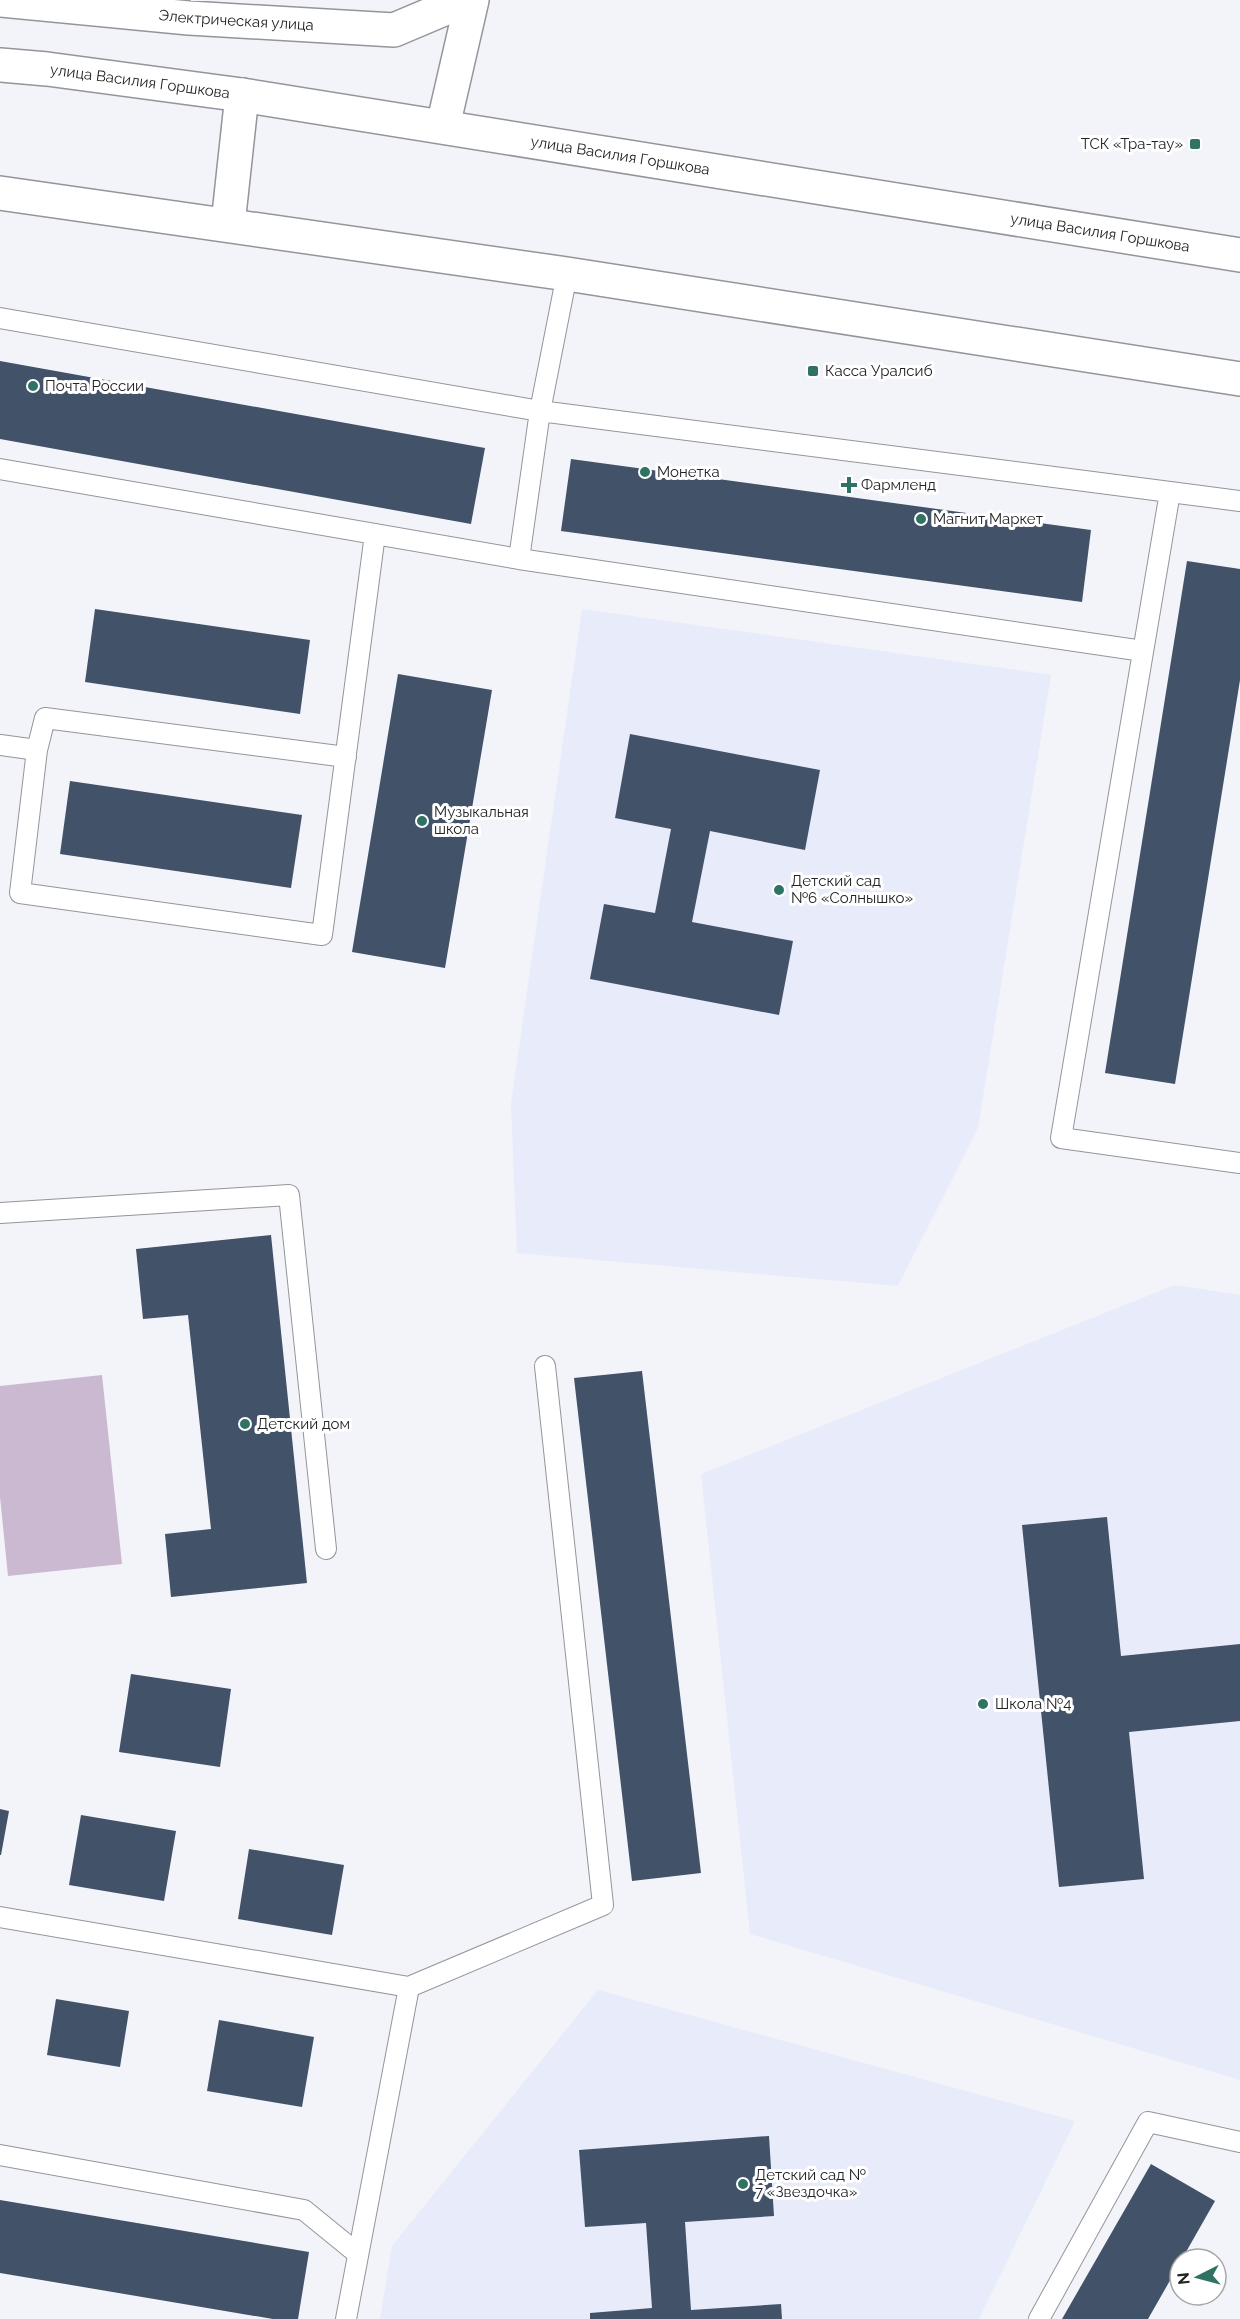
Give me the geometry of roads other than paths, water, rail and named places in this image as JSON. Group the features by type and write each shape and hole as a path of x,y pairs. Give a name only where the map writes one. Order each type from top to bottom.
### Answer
{"main road":[{"name":"Электрическая улица","path":"0,0 189,18 393,30 465,0"},
{"path":"443,126 472,0"},
{"name":"улица Василия Горшкова","path":"0,65 47,69 242,95 1240,255"},
{"path":"228,224 242,95"},
{"path":"0,193 567,274 1240,379"}],"lane":[{"path":"519,559 540,411 567,274"},
{"path":"0,318 540,411 1240,501"},
{"path":"0,469 519,559 1143,651"},
{"path":"1170,492 1061,1138 1240,1162"},
{"path":"346,758 45,718 37,750 20,893 322,935 346,758 375,534"},
{"path":"0,745 37,750"},
{"path":"0,1213 289,1195 326,1549"},
{"path":"0,1917 409,1987 603,1905 545,1366"},
{"path":"346,2319 409,1987"},
{"path":"1039,2319 1148,2122 1240,2142"},
{"path":"0,2155 304,2210 358,2254"}],"place":[{"name":"ТСК «Тра-тау»","path":"1195,144"},
{"name":"Касса Уралсиб","path":"813,371"},
{"name":"Почта России","path":"33,386"},
{"name":"Монетка","path":"645,472"},
{"name":"Фармленд","path":"849,485"},
{"name":"Магнит Маркет","path":"921,519"},
{"name":"Музыкальная школа","path":"422,821"},
{"name":"Детский сад №6 «Солнышко»","path":"779,890"},
{"name":"Детский дом","path":"245,1424"},
{"name":"Школа №4","path":"983,1704"},
{"name":"Детский сад № 7 «Звездочка»","path":"743,2184"}]}
